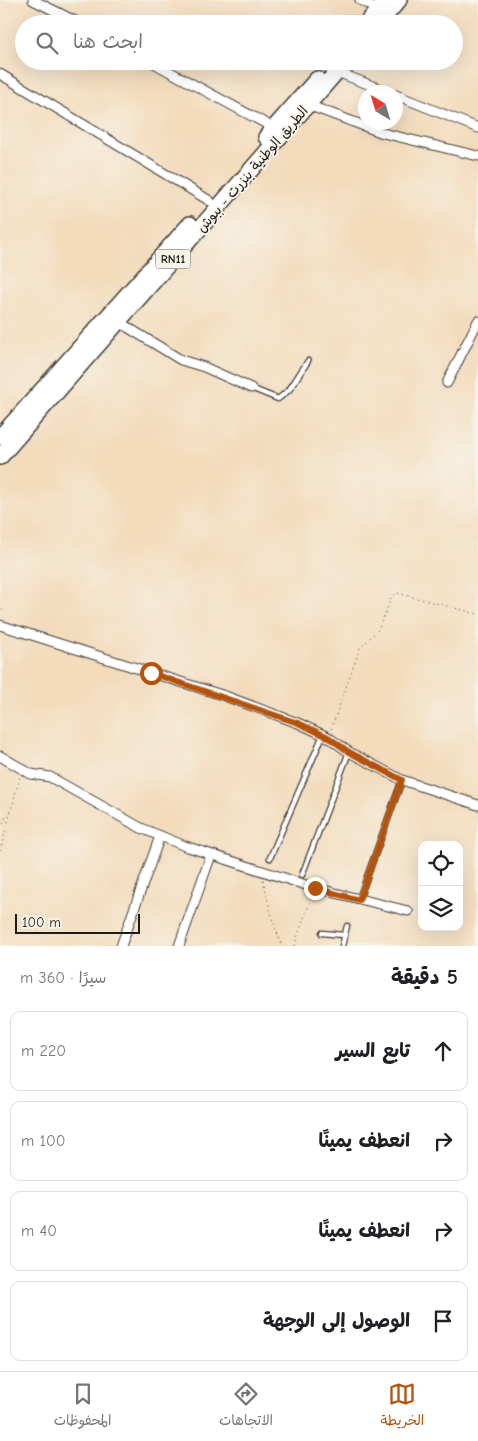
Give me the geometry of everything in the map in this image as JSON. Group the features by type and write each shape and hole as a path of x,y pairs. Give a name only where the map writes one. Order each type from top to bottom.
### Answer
{"main road":[{"path":"381,11 399,0"},
{"name":"الطريق الوطنية بنزرت - ببوش","path":"0,437 274,128 333,70"},
{"name":"الطريق الوطنية بنزرت - ببوش","path":"0,457 308,105 334,70"}],"street":[{"path":"33,0 63,15"},
{"path":"360,0 381,11"},
{"path":"167,70 274,128"},
{"path":"347,70 375,85"},
{"path":"0,74 210,201"},
{"path":"403,98 478,128"},
{"path":"308,105 383,133 478,156"},
{"path":"448,383 478,321"},
{"path":"118,322 181,360 251,388"},
{"path":"0,625 225,696 298,723 326,736 349,752 402,780 478,806"},
{"path":"0,756 31,774 50,776 133,824 160,836 211,855 315,888 408,911"},
{"path":"120,946 160,836"},
{"path":"179,946 211,855"}],"lane":[{"path":"251,388 278,398 289,390 308,361"},
{"path":"270,858 326,736"},
{"path":"302,874 349,752"},
{"path":"359,900 402,780"},
{"path":"342,946 346,926"},
{"path":"322,933 344,935"}],"path":[{"path":"326,736 360,648 378,630 392,596 397,593 478,614"},
{"path":"0,605 3,613"},
{"path":"0,851 13,798 23,769"},
{"path":"0,818 8,819"},
{"path":"0,827 8,819"},
{"path":"260,869 272,918 282,946"},
{"path":"294,946 315,888"}],"route":[{"path":"151,673 225,696 298,723 328,737 373,766 402,780 359,900 315,888"}]}
